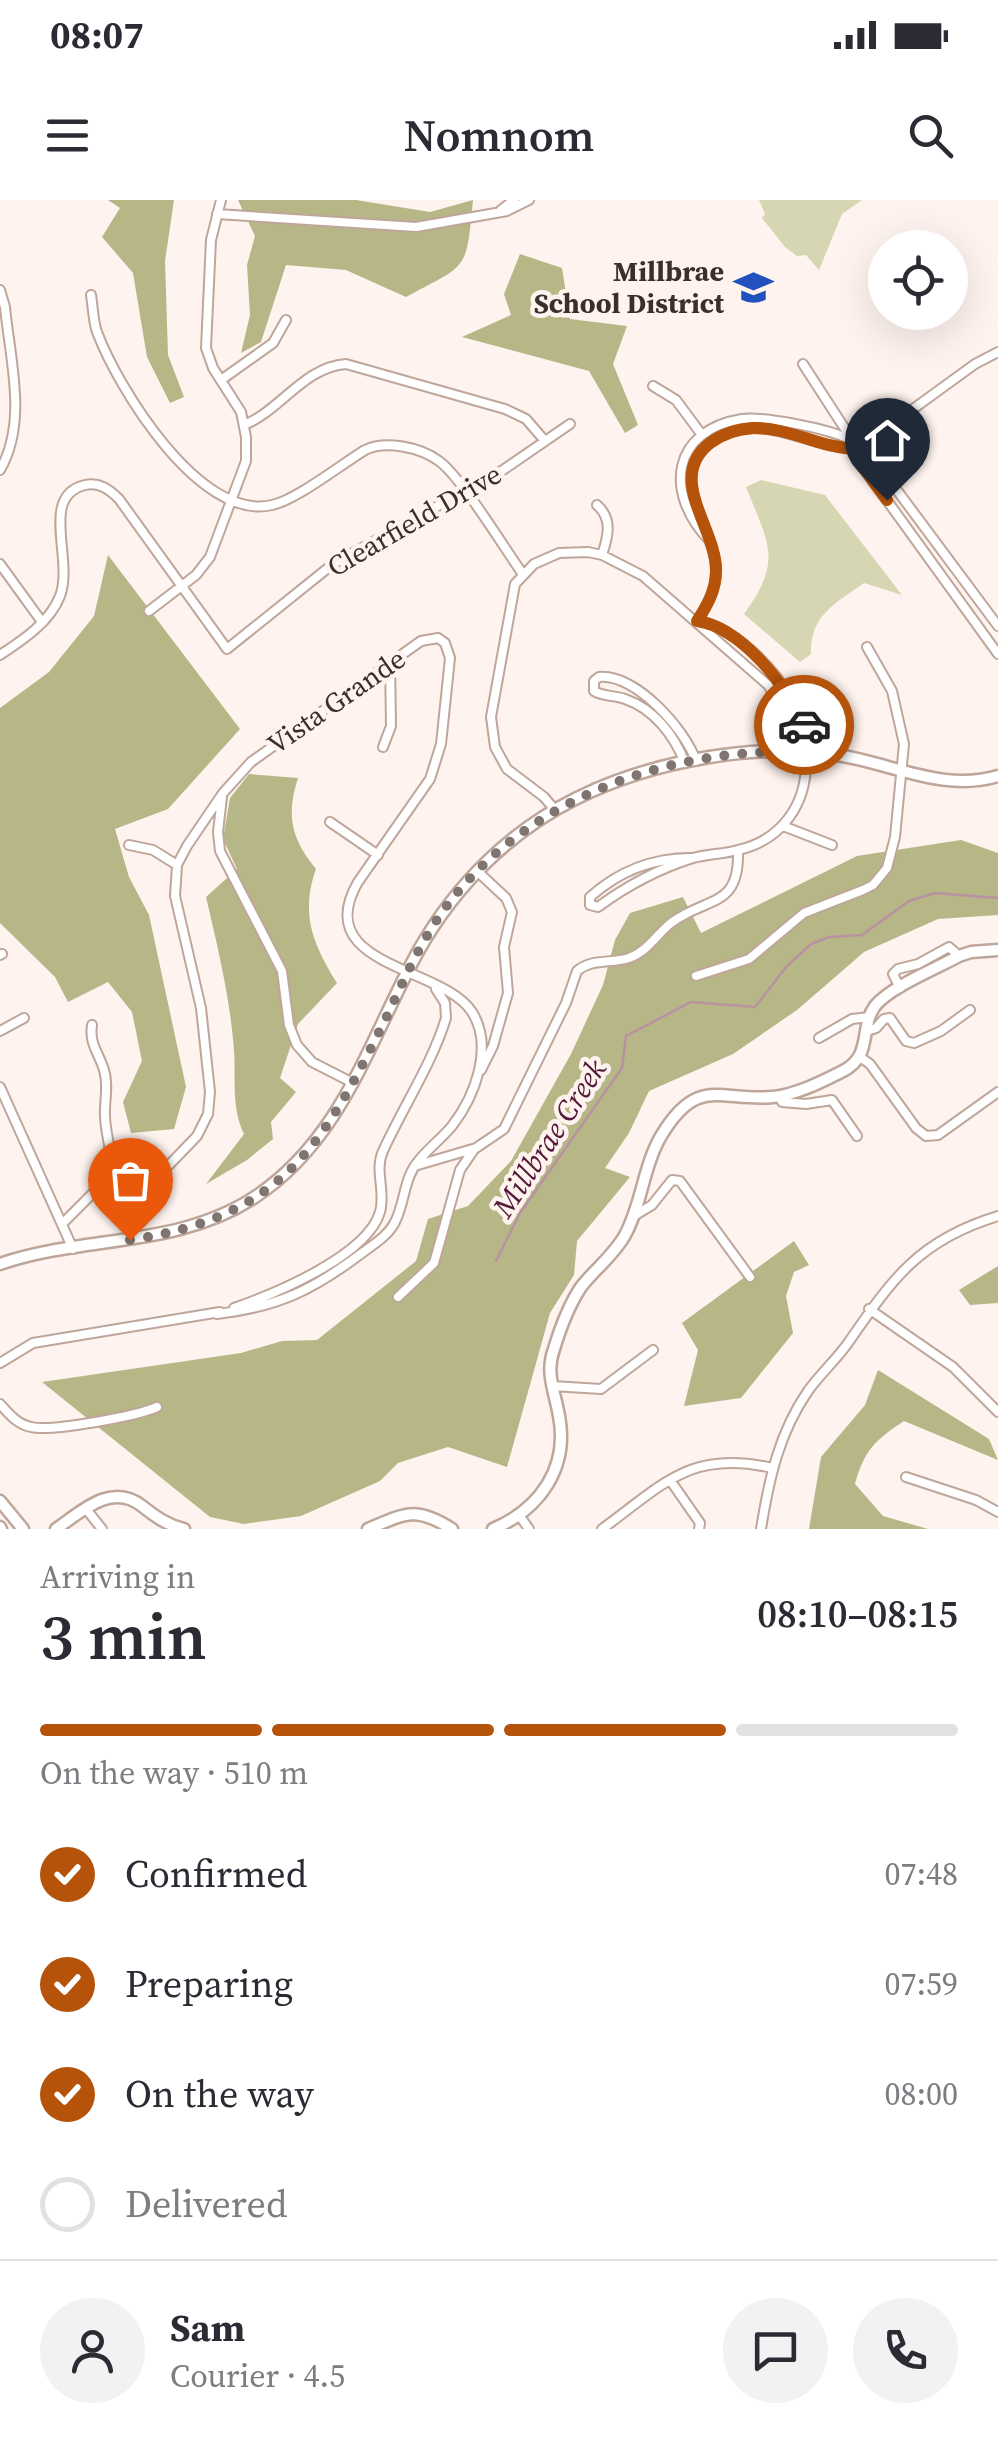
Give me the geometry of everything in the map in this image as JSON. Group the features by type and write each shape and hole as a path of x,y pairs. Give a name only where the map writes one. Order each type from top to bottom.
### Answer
{"street":[{"path":"149,611 210,558 246,462 244,425 206,348 210,252 221,200"},
{"path":"497,212 514,200"},
{"path":"217,214 416,227 515,209 529,200"},
{"path":"0,290 16,424 12,446 0,470"},
{"path":"91,295 98,332 127,394 189,474 205,488 251,504 274,505 364,450 383,444 439,461 522,573"},
{"path":"221,380 273,343 286,320"},
{"path":"697,621 715,583 715,562 704,518 691,490 691,474 701,452 718,438 742,430 764,429 858,449 974,364 998,352"},
{"path":"244,425 269,411 312,375 346,364 505,409 526,418 545,441"},
{"path":"803,364 858,449 865,470 998,654"},
{"path":"653,386 676,400 702,436"},
{"path":"708,539 684,504 679,482 686,453 702,436 727,422 766,418 845,438 872,458 998,626"},
{"name":"Clearfield Drive","path":"0,655 42,622 58,600 64,573 59,511 64,500 81,486 92,484 111,492 227,649 332,564 464,492 570,424"},
{"path":"597,504 608,522 602,555"},
{"path":"556,810 507,769 495,747 491,728 511,595 522,573 545,557 559,553 602,555 643,576 768,684 805,752 801,798 783,826 762,842 738,850 669,858 638,867 596,891 590,897 590,905 598,906 642,878 694,858"},
{"path":"0,564 42,622"},
{"name":"Vista Grande","path":"178,865 222,793 264,751 429,637 446,643 450,658 435,768 424,790 352,893 350,924 365,950 460,999 478,1023 482,1043 477,1078"},
{"path":"696,976 749,959 804,913 873,884 891,859 904,772 902,730 887,678 868,647"},
{"path":"383,747 391,726 390,662"},
{"path":"610,677 658,706 682,732 690,762 660,722 626,699 598,694 594,681 610,677"},
{"path":"0,1264 184,1230 243,1204 274,1183 311,1149 354,1083 408,972 444,911 477,871 514,838 556,810 618,781 690,762 768,752 852,758 956,782 998,776"},
{"path":"222,793 220,851 282,971 292,1036 312,1062 354,1083"},
{"path":"330,822 378,855"},
{"path":"783,826 832,845"},
{"path":"94,1192 146,1178 169,1165 197,1136 208,1114 210,1092 200,1008 176,906 178,865 152,850 128,845"},
{"path":"410,1172 424,1162 476,1148 495,1138 512,1120 577,971 596,962 632,957 672,923 721,899 735,883 738,850"},
{"path":"0,1363 33,1343 278,1303 311,1288 389,1231 410,1172 454,1124 494,1046 508,993 504,948 512,912 506,898 477,871"},
{"path":"900,988 894,978 895,970 918,964 949,947 959,956"},
{"path":"493,1529 519,1515 541,1496 556,1471 561,1427 549,1364 580,1289 621,1242 654,1150 670,1123 690,1104 712,1094 779,1096 845,1070 860,1057 870,1017 879,1002 959,956 998,950"},
{"path":"216,1314 306,1278 371,1230 382,1201 380,1158 446,1018 445,1002 433,986"},
{"path":"867,1031 887,1018 906,1041 914,1043 941,1031 970,1010"},
{"path":"819,1038 852,1019 870,1017"},
{"path":"0,1031 24,1018"},
{"path":"62,1224 107,1175 112,1158 105,1116 106,1080 92,1046 92,1025"},
{"path":"860,1057 870,1064 926,1136 938,1135 998,1092"},
{"path":"0,1087 73,1249"},
{"path":"779,1096 782,1102 806,1104 832,1100 858,1136"},
{"path":"398,1297 434,1263 460,1170 476,1148"},
{"path":"632,1218 652,1204 668,1183 680,1181 750,1276"},
{"path":"762,1529 772,1468 784,1433 800,1402 869,1309 894,1278 925,1251 960,1230 998,1216"},
{"path":"869,1309 938,1356 998,1411"},
{"path":"552,1386 601,1389 652,1350"},
{"path":"0,1404 17,1421 45,1428 140,1414 157,1407"},
{"path":"602,1529 694,1466 722,1461 772,1468"},
{"path":"906,1477 976,1500 998,1512"},
{"path":"670,1480 700,1523 699,1529"},
{"path":"56,1529 103,1499 120,1496 184,1529"},
{"path":"0,1502 22,1529"},
{"path":"86,1508 102,1529"},
{"path":"368,1529 416,1512 452,1529"},
{"path":"519,1515 529,1529"}],"green space":[{"path":"759,200 862,200 842,214 819,270 806,255 797,256 785,247 762,218 765,214"},
{"path":"761,480 825,495 902,595 864,583 826,612 815,629 811,654 800,662 744,614 764,580 768,565 766,538 746,487"}],"shaded area":[{"path":"108,200 174,200 165,261 168,355 184,397 170,403 147,357 133,273 102,237 120,208"},
{"path":"238,200 356,200 430,212 473,200 461,263 406,297 346,270 286,265 261,342 241,353 250,315 247,265 255,236"},
{"path":"520,254 562,268 570,319 627,326 613,364 638,425 625,433 589,371 462,337 511,315 504,294"},
{"path":"108,555 240,729 168,809 115,829 129,877 149,915 186,1087 174,1129 131,1133 123,1102 142,1061 132,1012 108,982 68,1002 55,977 0,923 0,708 49,672 94,616"},
{"path":"249,774 298,778 292,804 293,826 316,869 309,915 321,955 337,983 298,1024 280,1078 296,1092 271,1122 273,1139 206,1184 244,1134 236,1103 230,1011 206,897 237,869 223,839 230,798"},
{"path":"961,840 998,853 998,915 938,919 864,952 797,1010 733,1054 649,1091 629,1133 605,1168 630,1177 577,1241 574,1275 550,1313 507,1467 448,1447 398,1463 380,1481 301,1516 244,1524 210,1517 42,1382 241,1353 282,1341 317,1340 416,1261 428,1219 468,1206 511,1161 571,1054 603,985 615,940 630,913 683,897 701,933 857,856"},
{"path":"794,1241 809,1265 794,1272 786,1296 793,1333 741,1398 684,1406 698,1350 682,1323"},
{"path":"998,1266 998,1303 970,1305 959,1290"},
{"path":"878,1370 989,1439 998,1460 904,1421 872,1447 855,1484 883,1516 928,1529 809,1529 821,1457 865,1405"}],"waterway":[{"name":"Millbrae Creek","path":"496,1261 520,1213 622,1068 626,1036 691,1002 755,1007 787,966 811,944 829,937 862,935 909,901 935,893 998,898"}],"way so far":[{"path":"130,1240 184,1230 231,1211 274,1183 311,1149 341,1107 430,932 477,871 514,838 575,799 640,774 750,753 805,752 809,738 804,725"}],"place":[{"name":"Millbrae School District","path":"754,287"}],"route":[{"path":"804,725 786,690 765,665 735,640 710,624 697,621 711,595 716,572 704,518 691,490 693,466 709,444 730,432 754,428 776,431 858,449 862,466 887,500"}]}
